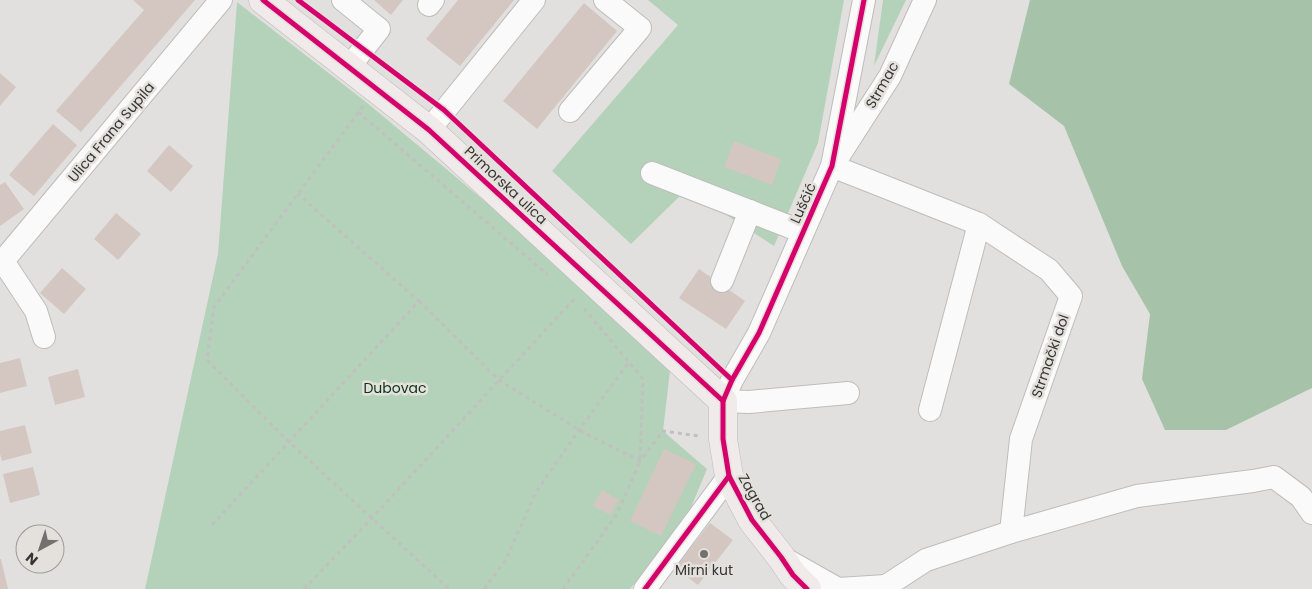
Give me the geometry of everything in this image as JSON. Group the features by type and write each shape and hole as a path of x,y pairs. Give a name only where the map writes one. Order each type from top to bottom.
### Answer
{"main road":[{"name":"Primorska ulica","path":"263,0 377,87 429,130 723,401"},
{"name":"Zagrad","path":"723,401 723,439 729,476 752,520 793,575 807,589"}],"street":[{"name":"Ulica Frana Supila","path":"1,261 220,0"},
{"path":"343,0 379,29 350,66"},
{"path":"429,130 534,0"},
{"path":"570,111 640,28 605,0"},
{"name":"Luščić","path":"723,401 732,380 759,334 832,166 864,0"},
{"name":"Strmac","path":"832,166 890,76 925,0"},
{"name":"Strmački dol","path":"832,166 979,224 1049,270 1071,296 1021,439 1011,532"},
{"path":"652,173 803,232"},
{"path":"722,281 750,211"},
{"path":"930,410 979,224"},
{"path":"1,261 36,311 44,337"},
{"path":"723,401 749,402 848,393"},
{"path":"645,589 729,476"},
{"path":"781,557 838,588 886,587 926,560 1011,532 1137,496 1253,482 1274,477 1301,497 1312,513"}],"path":[{"path":"377,87 214,307 207,360 288,441 449,589"},
{"path":"358,112 552,279"},
{"path":"298,194 419,301 499,380 579,430 640,461"},
{"path":"567,292 575,298 643,379 640,461"},
{"path":"304,589 575,298"},
{"path":"212,525 419,301"},
{"path":"484,589 505,561 536,492 629,362"},
{"path":"562,589 617,514 640,461 663,431 723,439"}],"green space":[{"path":"648,0 844,0 818,143 774,246 687,189 631,244 552,171 678,25"},
{"path":"883,0 906,0 874,66"},
{"path":"1030,0 1312,0 1312,388 1226,430 1165,430 1142,379 1150,314 1122,266 1064,126 1009,84"},
{"name":"Dubovac","path":"237,2 366,102 541,248 670,371 663,431 707,469 687,517 630,589 145,589 218,254"}],"building":[{"path":"133,0 195,0 81,132 56,111 144,10"},
{"path":"374,0 403,0 391,15"},
{"path":"458,0 514,0 460,66 426,39"},
{"path":"584,3 617,31 537,129 503,101"},
{"path":"0,73 16,87 0,106"},
{"path":"53,124 77,145 34,196 9,175"},
{"path":"734,141 781,159 772,185 724,167"},
{"path":"169,145 193,166 171,192 147,171"},
{"path":"5,182 24,209 0,226 0,185"},
{"path":"116,213 141,234 118,260 94,239"},
{"path":"62,268 86,289 64,314 40,293"},
{"path":"699,269 745,301 726,329 679,298"},
{"path":"20,358 27,386 0,393 0,363"},
{"path":"78,369 85,397 55,405 48,377"},
{"path":"25,425 32,453 2,461 0,454 0,431"},
{"path":"664,449 696,464 661,536 630,521"},
{"path":"33,467 40,495 10,503 3,474"},
{"path":"602,490 619,500 610,515 593,506"},
{"name":"Mirni kut","path":"710,523 733,540 698,585 675,568"},
{"path":"1,559 8,589 0,589"}],"cycle path":[{"path":"263,0 429,130 723,401"},
{"path":"298,0 444,110 732,380"},
{"path":"807,589 793,575 752,520 729,476 723,439 723,401 732,380 759,333 832,166 864,0"},
{"path":"645,589 729,476"}],"place":[{"name":"Mirni kut","path":"704,554"}]}
